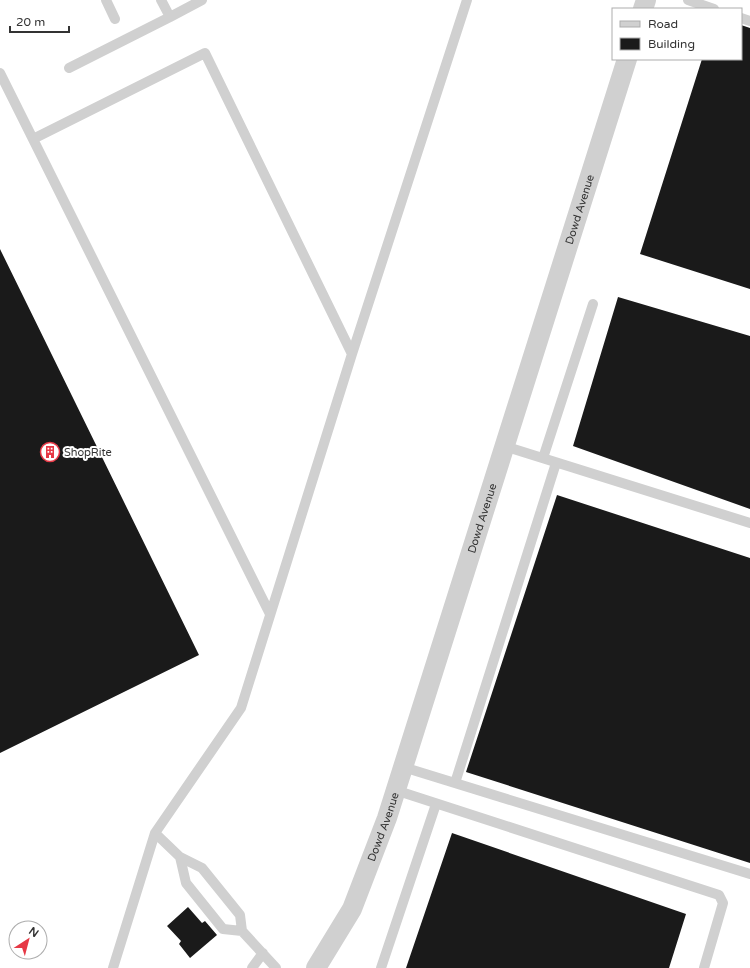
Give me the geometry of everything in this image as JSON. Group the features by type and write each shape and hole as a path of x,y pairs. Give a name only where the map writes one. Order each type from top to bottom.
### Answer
{"street":[{"name":"Dowd Avenue","path":"319,967 352,909 371,864 396,790 627,60"}],"lane":[{"path":"106,0 115,19"},
{"path":"162,0 170,17"},
{"path":"70,68 202,0"},
{"path":"113,968 155,833 241,708 352,354 467,0"},
{"path":"688,0 711,8"},
{"path":"33,139 205,53 352,354"},
{"path":"0,73 270,614"},
{"path":"544,458 593,304"},
{"path":"504,446 750,523"},
{"path":"455,783 556,462"},
{"path":"403,767 750,874"},
{"path":"396,790 719,896 723,903 704,968"},
{"path":"381,968 436,804"},
{"path":"155,833 180,857 202,868 240,915 242,931 276,968"},
{"path":"180,857 186,883 223,929 242,931"},
{"path":"252,968 263,953"}],"building":[{"path":"742,25 750,28 750,289 640,254 702,60 742,60"},
{"name":"ShopRite","path":"0,249 199,655 0,753"},
{"path":"618,297 750,336 750,509 573,446"},
{"path":"557,495 750,558 750,863 466,772"},
{"path":"452,833 686,914 669,968 406,968"},
{"path":"188,907 202,923 205,921 217,935 190,958 179,944 181,941 167,926"}],"place":[{"name":"ShopRite","path":"50,452"}]}
